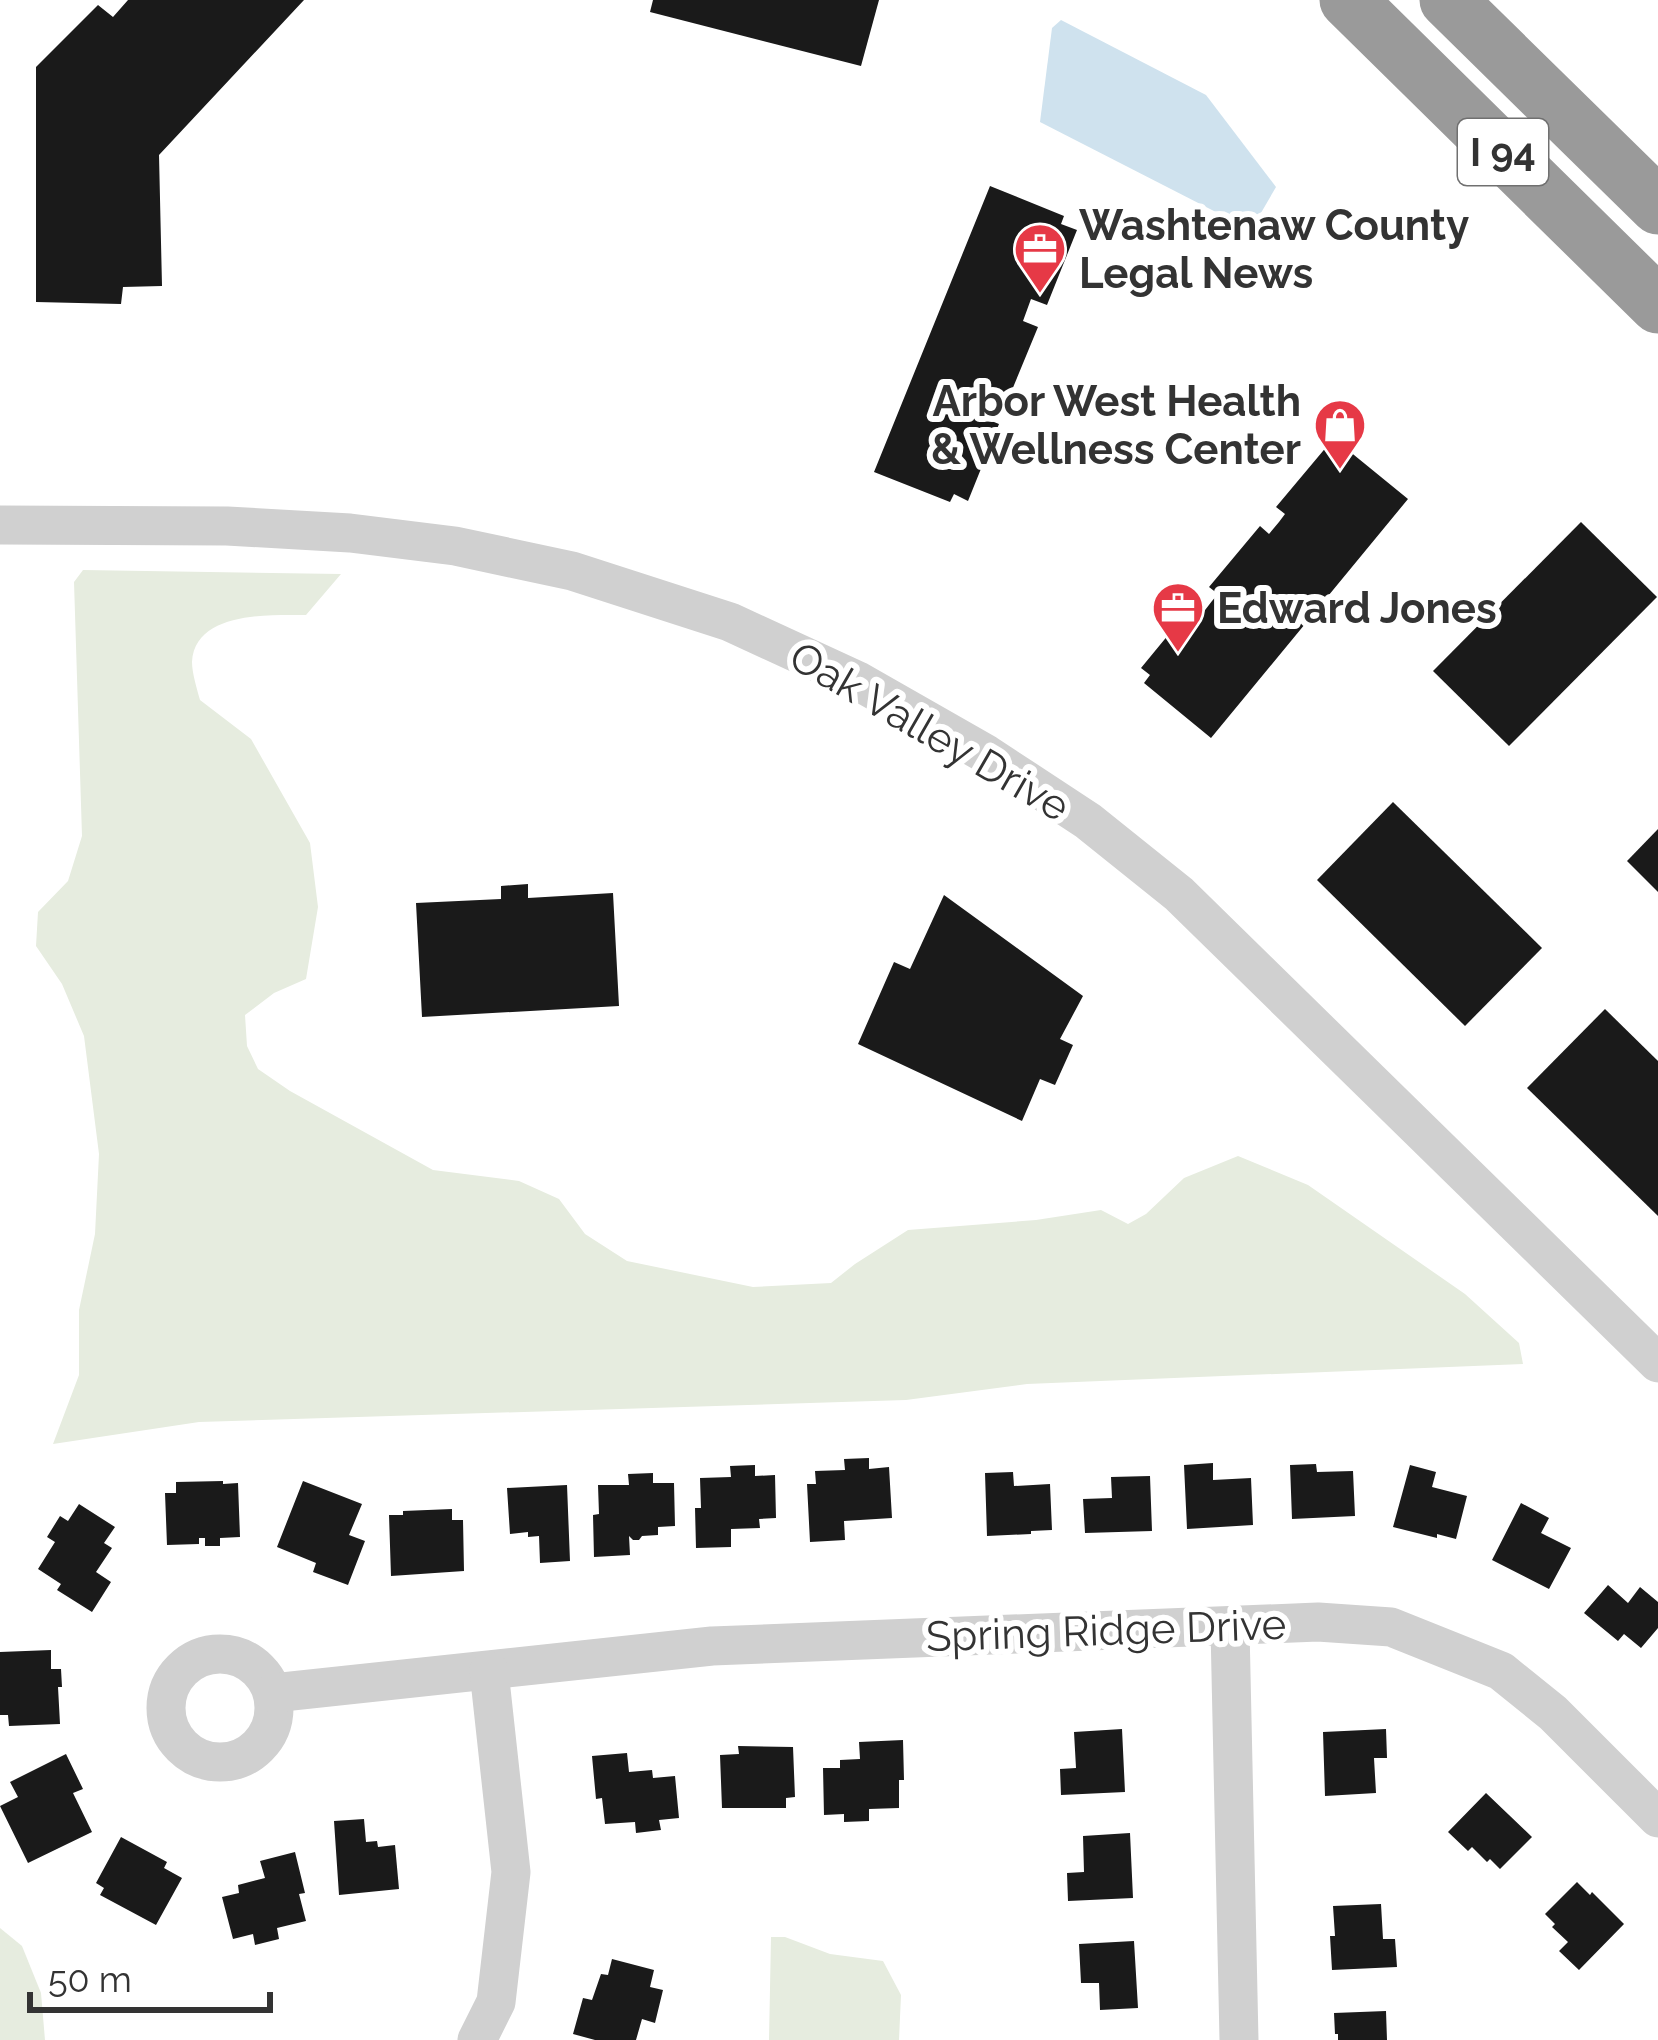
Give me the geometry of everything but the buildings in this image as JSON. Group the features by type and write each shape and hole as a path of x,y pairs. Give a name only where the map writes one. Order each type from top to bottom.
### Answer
{"highway":[{"name":"I 94","path":"1348,0 1658,305"},
{"name":"I 94","path":"1448,0 1658,206"}],"street":[{"name":"Oak Valley Drive","path":"0,525 227,526 350,533 454,546 572,572 730,622 858,681 986,754 1071,810 1179,894 1658,1363"},
{"name":"Spring Ridge Drive","path":"273,1693 712,1646 1318,1622 1390,1628 1502,1671 1553,1712 1658,1818"},
{"path":"1229,1628 1239,2040"},
{"path":"477,2040 496,2002 512,1872 489,1671"}],"shaded area":[{"path":"83,570 341,574 306,615 237,619 206,633 196,645 192,662 200,700 251,739 310,843 318,907 306,979 274,993 245,1015 247,1046 258,1069 290,1091 433,1170 519,1181 559,1199 585,1234 627,1261 753,1287 831,1283 908,1230 1101,1210 1128,1224 1146,1214 1184,1178 1238,1156 1308,1185 1465,1294 1519,1343 1523,1364 1027,1384 906,1400 199,1422 53,1444 79,1375 79,1310 95,1234 99,1154 84,1036 62,984 36,946 38,912 68,881 82,836 74,582"},
{"path":"0,1928 22,1946 41,1993 45,2040 0,2040"},
{"path":"771,1937 785,1937 830,1954 883,1961 901,1995 899,2040 769,2040"}],"water":[{"path":"1061,20 1206,95 1276,187 1251,230 1040,122 1052,28"}],"place":[{"name":"Washtenaw County Legal News","path":"1040,295"},
{"name":"Arbor West Health & Wellness Center","path":"1340,471"},
{"name":"Edward Jones","path":"1178,654"}]}
